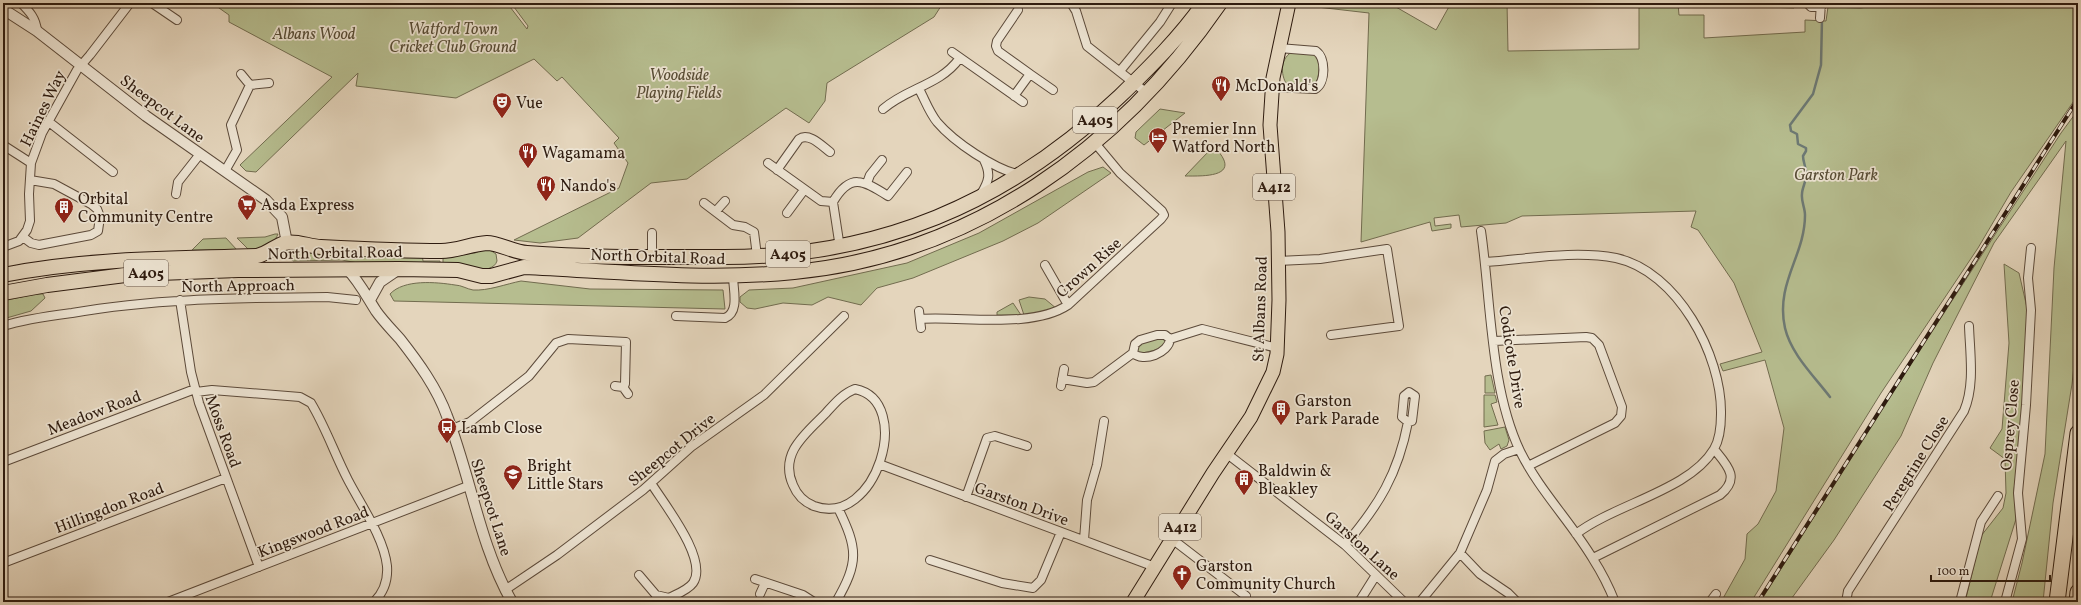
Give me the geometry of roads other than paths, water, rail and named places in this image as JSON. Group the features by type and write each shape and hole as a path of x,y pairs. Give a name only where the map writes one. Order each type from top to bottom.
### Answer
{"highway":[{"name":"North Orbital Road","path":"3,275 36,269 128,260 257,256 282,245 450,251 490,243 527,253 652,256 757,256 812,252 840,248 887,236 936,218 978,198 1020,175 1085,128 1134,83 1176,38 1204,3"},
{"name":"North Orbital Road","path":"3,293 55,283 133,274 399,269 458,270 482,276 524,267 733,276 824,269 873,258 925,242 958,228 1010,202 1068,165 1095,144 1148,94 1184,53 1220,3"},
{"path":"282,245 279,257 291,270"},
{"path":"501,247 504,263 503,272"},
{"path":"2057,602 2078,433"},
{"path":"2077,602 2078,592"}],"main road":[{"name":"St Albans Road","path":"1134,602 1226,453 1251,417 1262,398 1273,372 1277,348 1278,262 1270,125 1272,87 1289,3"}],"street":[{"path":"20,3 32,15 37,24 37,31"},
{"name":"Haines Way","path":"23,237 30,221 30,180 32,163 42,133 50,122 72,78 130,3"},
{"path":"152,3 177,20"},
{"path":"1120,71 1160,22 1172,3"},
{"path":"1807,3 1811,6 1821,5 1820,18"},
{"path":"1073,4 1087,46 1148,94"},
{"name":"Sheepcot Lane","path":"3,9 37,31 82,64 146,116 275,208 282,217 282,245"},
{"path":"1018,10 997,41 996,46 998,51 1053,90"},
{"path":"1272,87 1315,88 1320,86 1322,81 1323,59 1321,54 1316,51 1279,48"},
{"path":"952,52 1023,102"},
{"path":"883,109 892,101 919,89 942,76 952,69 959,58"},
{"path":"242,74 250,85"},
{"path":"1014,96 1030,74"},
{"path":"250,85 263,85 269,82"},
{"path":"225,171 237,150 231,128 232,121 250,85"},
{"path":"919,89 937,122 984,160 1006,172 1020,175"},
{"path":"50,122 113,172"},
{"path":"777,170 799,139 803,136 809,137 830,152"},
{"name":"Crown Rise","path":"920,319 1022,319 1050,315 1068,306 1164,215 1162,211 1120,173 1095,144"},
{"path":"3,146 32,163"},
{"path":"176,194 178,182 200,154"},
{"path":"867,183 870,175 882,160"},
{"path":"978,198 989,179 989,171 984,160"},
{"path":"768,163 821,201 832,202"},
{"path":"840,248 832,202 847,184 854,182 867,183 888,196 907,172"},
{"path":"3,247 19,241 23,237 31,243 39,245 91,235 98,231 100,226 99,213 91,204 54,184 30,180"},
{"path":"787,212 804,190"},
{"path":"716,211 725,201"},
{"path":"704,203 733,225 745,227 754,232 757,256"},
{"name":"Codicote Drive","path":"1481,231 1486,262 1494,341 1506,410 1519,449 1528,466 1593,558 1615,602"},
{"path":"652,233 652,256"},
{"path":"1278,262 1320,259 1387,248 1399,326 1331,335"},
{"name":"Osprey Close","path":"2005,602 2022,539 2018,493 2026,405 2032,310 2028,278 2031,248"},
{"path":"1486,262 1596,256 1616,258 1634,264 1660,283 1692,319 1713,364 1718,382 1721,409 1720,426 1714,449 1699,468 1688,477 1592,523 1576,534"},
{"path":"1045,265 1068,306"},
{"name":"Sheepcot Lane","path":"348,269 377,312 426,376 441,402 452,429 480,525 505,590 512,602"},
{"path":"370,300 380,282 399,269"},
{"path":"676,316 725,318 729,316 733,312 734,306 733,276"},
{"name":"North Approach","path":"3,326 32,319 88,310 180,300 327,297 356,300"},
{"name":"Moss Road","path":"180,300 195,390 259,567"},
{"name":"Sheepcot Drive","path":"505,590 557,555 651,483 691,447 764,395 844,316"},
{"name":"Peregrine Close","path":"1846,602 1848,591 1969,400 1969,326"},
{"path":"1064,369 1062,382 1094,382 1133,353 1135,344 1140,340 1157,335 1165,336 1170,339 1202,329 1277,348"},
{"path":"452,429 470,422 529,376 551,348 561,340 626,338 626,390 615,386"},
{"path":"1494,341 1592,338 1598,345 1622,407 1621,416 1615,423 1528,466"},
{"path":"1133,353 1141,358 1156,354 1164,350 1169,344 1170,339"},
{"path":"855,389 868,395 875,401 884,416 886,431 879,464 861,495 848,504 838,508 821,508 805,502 795,490 788,467 795,445 849,392 855,389"},
{"name":"Meadow Road","path":"3,462 195,390 300,397 308,400 314,408 348,480 372,523"},
{"path":"1084,540 1087,500 1097,465 1104,421"},
{"path":"1345,546 1361,527 1390,482 1400,457 1408,422"},
{"path":"966,497 987,438 995,436 1027,446"},
{"path":"1420,602 1460,553 1487,490 1495,461 1504,454 1519,449"},
{"path":"1593,558 1720,495 1726,490 1731,484 1730,470 1714,449"},
{"name":"Garston Lane","path":"1226,453 1345,546 1404,602"},
{"name":"Garston Drive","path":"879,464 1155,567"},
{"name":"Hillingdon Road","path":"3,563 226,478"},
{"path":"639,575 656,595 669,598 688,587 696,576 695,559 688,543 651,483"},
{"name":"Kingswood Road","path":"168,602 468,486"},
{"path":"1960,602 1981,522 1998,496"},
{"path":"836,602 848,578 854,557 852,538 838,508"},
{"path":"372,523 386,559 387,570 385,586 374,602"},
{"path":"930,560 1002,583 1034,588 1041,580 1061,532"},
{"path":"1172,539 1246,596"},
{"path":"1460,553 1480,574 1508,593 1517,602"},
{"path":"1359,602 1376,575"},
{"path":"755,579 803,595 814,602"},
{"path":"760,594 765,583"},
{"path":"1710,602 1716,594"}],"waterway":[{"path":"1822,19 1821,65 1813,94 1790,125 1791,131 1797,134 1798,144 1806,148 1803,156 1806,178 1802,197 1805,215 1804,230 1787,283 1783,312 1785,328 1792,347 1830,397"}],"railway":[{"path":"1758,602 2078,99"}],"place":[{"name":"McDonald's","path":"1221,102"},
{"name":"Vue","path":"502,119"},
{"name":"Premier Inn Watford North","path":"1158,154"},
{"name":"Wagamama","path":"528,169"},
{"name":"Nando's","path":"546,202"},
{"name":"Asda Express","path":"247,221"},
{"name":"Orbital Community Centre","path":"64,224"},
{"name":"Garston Park Parade","path":"1281,426"},
{"name":"Lamb Close","path":"447,444"},
{"name":"Bright Little Stars","path":"513,491"},
{"name":"Baldwin & Bleakley","path":"1244,496"},
{"name":"Garston Community Church","path":"1182,591"}],"park label":[{"name":"Albans Wood","path":"314,33"},
{"name":"Watford Town Cricket Club Ground","path":"453,37"},
{"name":"Woodside Playing Fields","path":"679,83"},
{"name":"Garston Park","path":"1836,174"}]}
